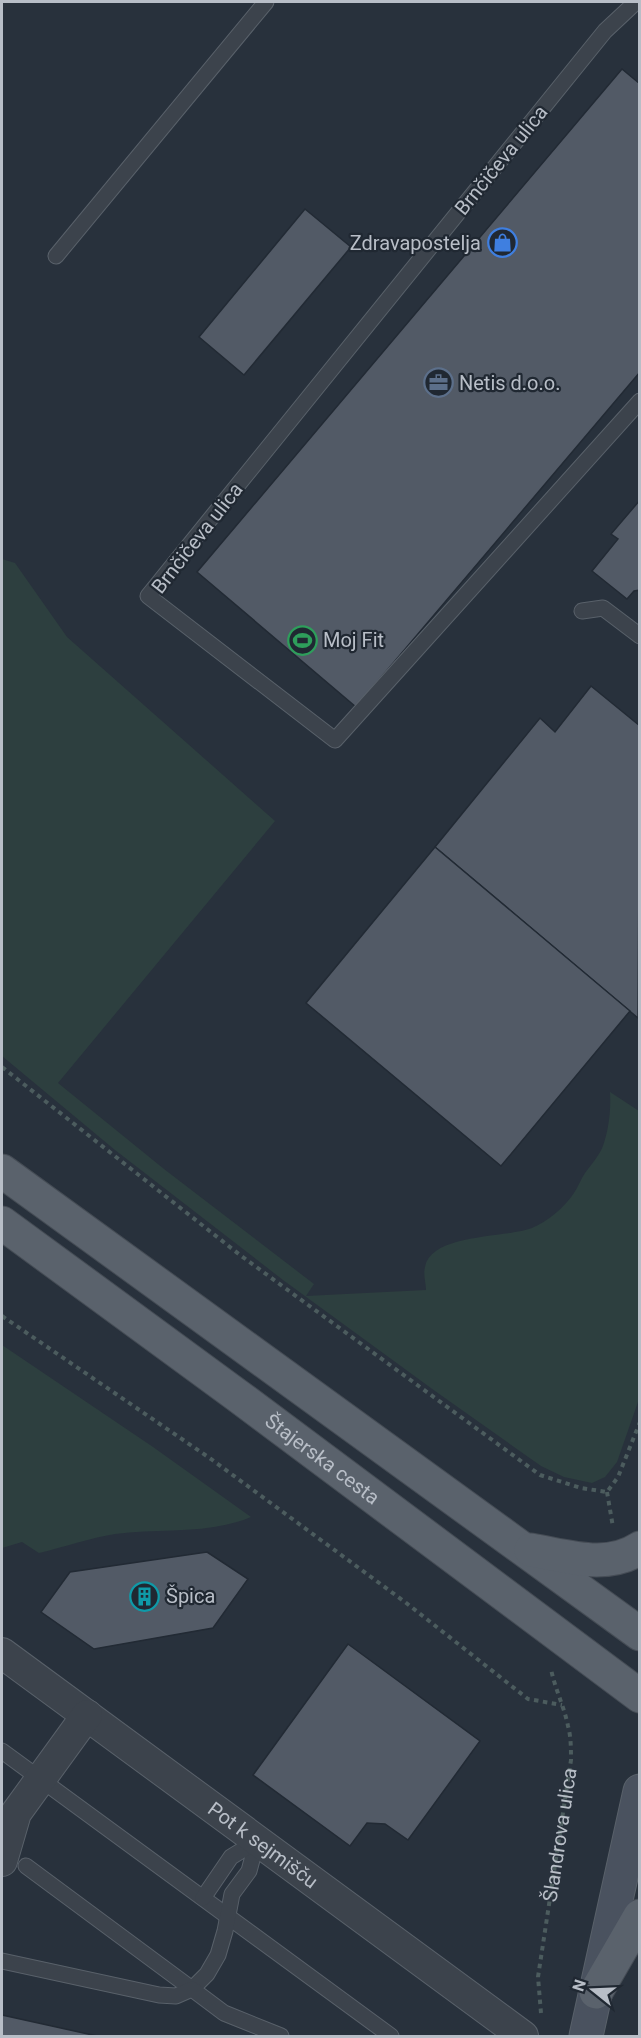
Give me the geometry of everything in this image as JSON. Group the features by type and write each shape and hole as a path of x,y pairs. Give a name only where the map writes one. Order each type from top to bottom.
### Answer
{"main road":[{"path":"2,1171 639,1634"},
{"name":"Štajerska cesta","path":"2,1223 639,1696"},
{"path":"522,1548 601,1560 628,1556 627,1541"},
{"path":"596,1992 639,1916"}],"street":[{"name":"Pot k sejmišču","path":"2,1653 524,2037"},
{"path":"14,1863 16,1813 87,1715"},
{"path":"586,2037 639,1791"}],"lane":[{"path":"56,256 266,2"},
{"name":"Brnčičeva ulica","path":"636,2 604,31 148,596 334,740 639,401"},
{"path":"582,611 603,608 639,636"},
{"path":"2,1751 391,2037"},
{"path":"203,1898 231,1857 257,1841"},
{"path":"2,1961 159,1995 176,1996 192,1989 207,1974 218,1955 232,1894 249,1871 257,1841"},
{"path":"14,1863 224,2013 281,2037"}],"path":[{"path":"2,1067 240,1255 540,1475 581,1488 607,1492"},
{"path":"2,1316 220,1466 405,1602 528,1699 562,1705"},
{"path":"607,1492 618,1477 639,1422"},
{"path":"607,1492 627,1541"},
{"name":"Šlandrova ulica","path":"542,2006 538,1977 571,1760 571,1740 553,1681 551,1666"}],"shaded area":[{"path":"2,559 15,563 67,637 275,821 58,1083 164,1169 314,1284 306,1296 426,1290 425,1267 430,1256 441,1248 471,1238 532,1228 550,1218 566,1204 603,1146 609,1119 610,1092 639,1111 639,1399 617,1462 605,1477 592,1483 564,1477 541,1466 283,1280 115,1150 2,1056"},
{"path":"2,1345 153,1447 251,1517 235,1523 201,1529 115,1534 39,1553 22,1542 2,1548"}],"building":[{"path":"622,69 640,84 640,372 356,707 197,572"},
{"path":"305,209 351,247 244,375 199,337"},
{"path":"640,500 640,590 634,591 627,599 592,571 618,539 611,534"},
{"path":"591,686 640,726 638,1018 435,847 540,718 555,732"},
{"path":"435,847 630,1011 501,1166 306,1003"},
{"name":"Špica","path":"207,1552 248,1579 213,1628 94,1649 41,1612 70,1572"},
{"path":"348,1644 480,1741 408,1840 385,1824 367,1823 350,1846 253,1775"},
{"path":"2,2015 97,2036 2,2036"}],"place":[{"name":"Zdravapostelja","path":"502,243"},
{"name":"Netis d.o.o.","path":"438,383"},
{"name":"Moj Fit","path":"302,640"},
{"name":"Špica","path":"145,1596"}]}
